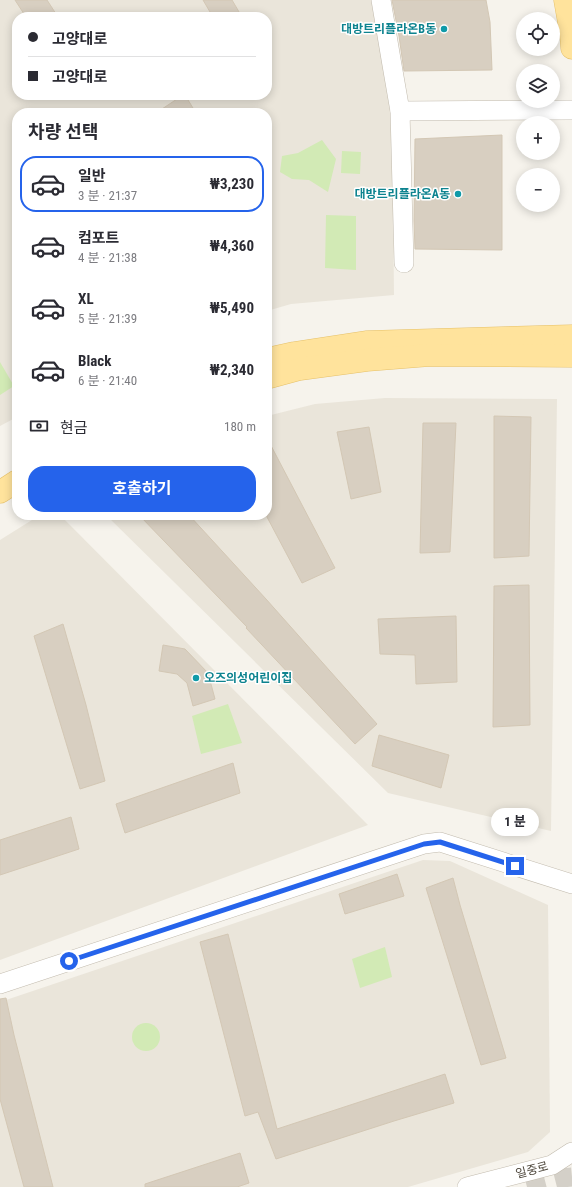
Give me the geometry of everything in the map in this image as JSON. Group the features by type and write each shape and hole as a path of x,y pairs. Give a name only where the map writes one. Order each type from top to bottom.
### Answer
{"main road":[{"path":"565,0 572,48"},
{"path":"272,358 366,342 572,336"},
{"path":"272,377 300,369 366,360 430,355 572,356"},
{"path":"0,477 12,470"},
{"path":"0,492 12,484"}],"street":[{"path":"381,0 400,111 404,263"},
{"path":"400,111 572,110"},
{"path":"0,984 424,844 440,842 572,884"},
{"name":"일중로","path":"466,1187 552,1165 572,1152"}],"shaded area":[{"path":"0,0 371,0 392,109 394,295 291,304 272,310 272,108 12,108 12,420 0,426"},
{"path":"385,398 557,399 551,831 388,793 111,520 272,520 272,415 315,404"},
{"path":"32,520 65,520 368,825 0,960 0,540"},
{"path":"423,860 450,861 548,905 550,1132 528,1152 408,1187 0,1187 0,1002"}],"green space":[{"path":"322,140 336,159 328,192 309,180 292,179 280,172 282,156 298,153"},
{"path":"342,151 361,152 360,174 341,173"},
{"path":"326,215 356,216 356,270 325,268"},
{"path":"0,362 12,383 12,387 0,395"},
{"path":"228,704 242,743 201,754 192,716"},
{"path":"385,947 392,977 360,988 352,959"},
{"path":"146,1023 156,1027 160,1037 156,1047 146,1051 136,1047 132,1037 136,1027"}],"building":[{"path":"15,0 47,0 55,12 23,12"},
{"path":"203,0 232,0 239,12 210,12"},
{"name":"대방트리플라온B동","path":"392,0 486,0 490,22 492,70 404,71"},
{"path":"176,100 188,100 193,108 164,108"},
{"name":"대방트리플라온A동","path":"502,135 502,250 415,249 415,139"},
{"path":"494,416 531,417 529,556 494,558"},
{"path":"423,423 456,423 450,552 420,553"},
{"path":"369,427 381,492 351,499 337,432"},
{"path":"272,448 335,568 302,583 269,520 272,520"},
{"path":"144,520 194,520 377,724 355,744 246,628 247,627"},
{"path":"529,585 530,725 493,727 494,586"},
{"path":"456,616 457,682 416,684 415,655 380,654 378,619"},
{"path":"63,624 86,705 105,781 80,789 34,636"},
{"name":"오즈의성어린이집","path":"163,645 185,649 208,673 215,699 193,706 187,683 177,674 159,671"},
{"path":"379,735 449,755 441,788 372,766"},
{"path":"233,763 240,793 125,833 116,804"},
{"path":"71,817 79,849 0,875 0,840"},
{"path":"397,874 404,896 345,914 339,894"},
{"path":"453,878 506,1058 481,1065 426,888"},
{"path":"228,934 277,1129 445,1074 454,1103 276,1159 258,1112 245,1116 200,942"},
{"path":"6,998 53,1187 24,1187 0,1099 0,999"},
{"path":"240,1153 249,1183 237,1187 145,1187 145,1184"}],"tunnel":[{"path":"527,1187 572,1177"}],"place":[{"name":"대방트리플라온B동","path":"444,29"},
{"name":"대방트리플라온A동","path":"458,194"},
{"name":"오즈의성어린이집","path":"196,678"}],"route":[{"path":"69,961 424,844 440,842 515,866"}]}
